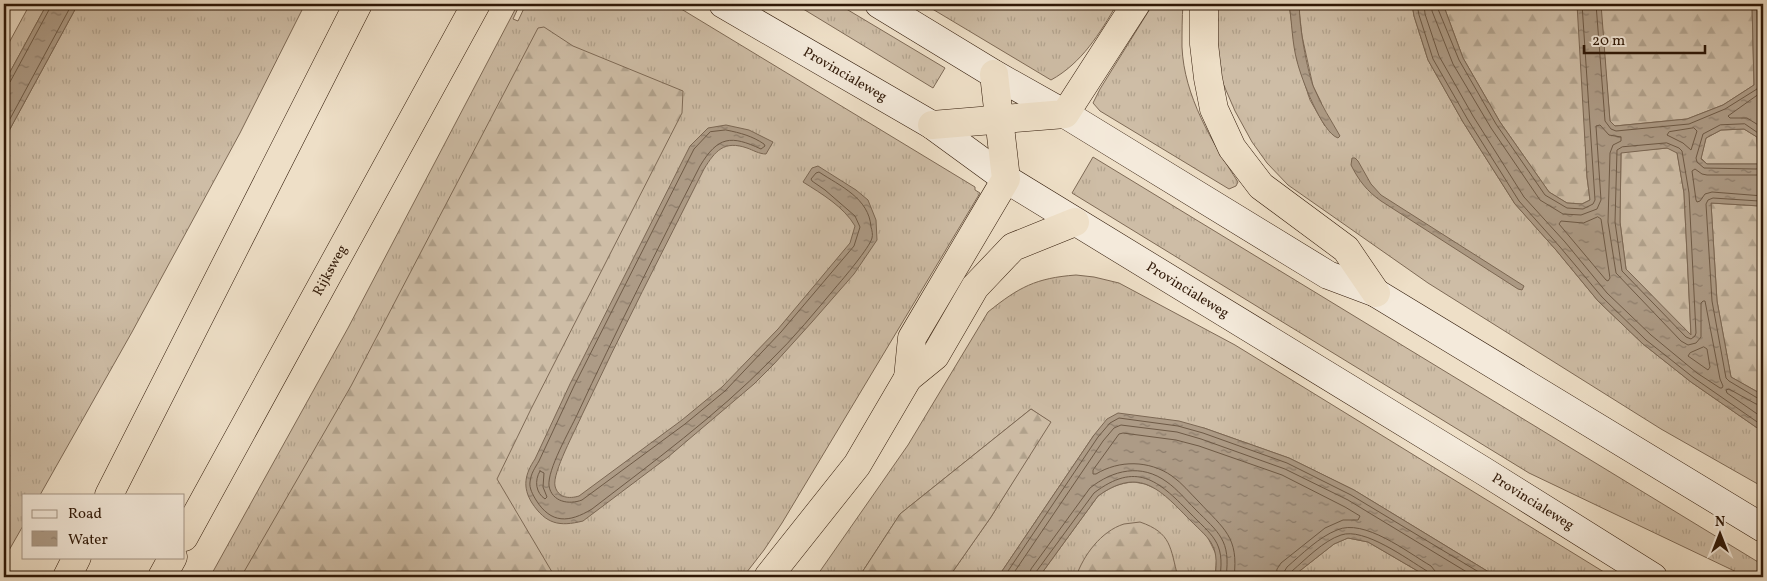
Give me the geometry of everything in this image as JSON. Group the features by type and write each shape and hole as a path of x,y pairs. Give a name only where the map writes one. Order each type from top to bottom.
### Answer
{"highway":[{"path":"110,494 358,4"},
{"name":"Rijksweg","path":"185,535 476,4"},
{"path":"932,125 1065,114 1136,4"},
{"path":"1204,4 1204,44 1214,109 1232,148 1261,186 1346,249 1376,293"},
{"path":"908,378 912,338 1006,179 994,74"},
{"path":"768,577 857,465 908,378 935,356 975,288 1013,247 1075,222"},
{"path":"67,577 76,558"},
{"path":"162,577 172,558"}],"main road":[{"name":"Provincialeweg","path":"723,4 932,125 1006,179 1482,470 1653,577"},
{"path":"879,4 994,74 1065,114 1328,275 1376,293 1763,528"}],"green space":[{"path":"30,4 47,4 4,83 4,52"},
{"path":"78,4 305,4 240,133 132,332 41,494 22,494 22,528 4,559 4,140"},
{"path":"518,4 520,4 513,19 518,21 526,4 673,4 975,187 975,190 980,193 782,523 743,577 210,577 348,328"},
{"path":"795,4 838,4 945,68 933,88"},
{"path":"924,4 1117,4 1097,36 1081,56 1051,80"},
{"path":"1153,4 1183,4 1182,47 1188,83 1209,135 1238,182 1236,186 1229,189 1100,111 1093,103"},
{"path":"1215,4 1289,4 1297,60 1310,100 1325,126 1321,102 1313,86 1302,36 1300,4 1412,4 1428,60 1463,122 1515,204 1598,301 1643,344 1691,382 1763,432 1763,487 1661,429 1428,283 1288,185 1267,163 1252,142 1235,111 1222,81 1217,57"},
{"path":"1443,4 1579,4 1587,177 1590,200 1582,204 1567,203 1549,192 1500,122 1463,58"},
{"path":"1600,4 1752,4 1754,85 1723,105 1687,119 1615,126 1610,121"},
{"path":"544,27 573,46 683,91 682,113 497,479 555,577 241,577 351,386 538,28"},
{"path":"1744,129 1757,137 1758,164 1707,164 1701,158 1706,138 1721,130"},
{"path":"1668,148 1677,152 1684,193 1691,336 1626,269 1620,222 1621,152"},
{"path":"1093,157 1763,565 1763,577 1747,577 1529,473 1072,193"},
{"path":"1711,203 1760,206 1763,273 1763,395 1731,377 1717,301"},
{"path":"1076,275 1119,283 1235,345 1612,577 1497,577 1354,490 1289,458 1204,428 1094,435 998,577 949,577 991,517 1050,422 1031,409 900,514 859,577 816,577 908,445 988,312 1009,296 1029,285 1062,276"},
{"path":"1031,409 1051,422 991,517 949,577 859,577 900,514"},
{"path":"1134,482 1145,484 1161,491 1207,536 1217,556 1215,577 1039,577 1098,496 1114,486"},
{"path":"1140,522 1158,531 1164,537 1171,550 1178,577 1076,577 1088,553 1101,538 1116,527"},
{"path":"1348,538 1368,542 1428,577 1292,577 1334,544"}],"water":[{"path":"47,4 78,4 4,140 4,83"},
{"path":"1289,4 1300,4 1299,11 1306,59 1312,81 1340,136 1338,138 1325,126 1303,80 1295,54"},
{"path":"1412,4 1443,4 1463,58 1500,122 1549,192 1567,203 1582,204 1590,200 1577,4 1601,4 1610,121 1615,126 1687,119 1723,105 1754,85 1752,4 1763,4 1763,273 1760,206 1711,203 1717,301 1731,377 1763,395 1763,432 1691,382 1643,344 1598,301 1515,204 1463,122 1428,60","holes":["1744,129 1757,137 1758,164 1707,164 1701,159 1706,138 1721,130","1667,148 1677,153 1684,193 1691,335 1626,269 1620,222 1621,153"]},
{"path":"726,125 749,130 773,142 766,154 739,146 726,146 716,152 704,169 565,451 555,480 556,490 561,495 564,497 579,496 682,420 722,387 778,329 850,243 855,226 850,219 832,201 803,182 812,168 818,166 856,190 868,200 876,220 877,240 854,274 754,384 668,457 583,521 567,524 548,520 537,510 529,497 526,481 529,470 570,384 690,146 708,128"},
{"path":"1352,158 1358,161 1371,184 1381,195 1524,286 1522,290 1381,201 1367,189 1357,176 1351,165"},
{"path":"1118,413 1179,421 1289,458 1354,490 1497,577 1428,577 1368,542 1348,538 1334,544 1292,577 1215,577 1216,556 1211,542 1206,536 1166,496 1146,484 1135,482 1124,483 1098,496 1039,577 998,577 1094,435 1107,419"}]}
